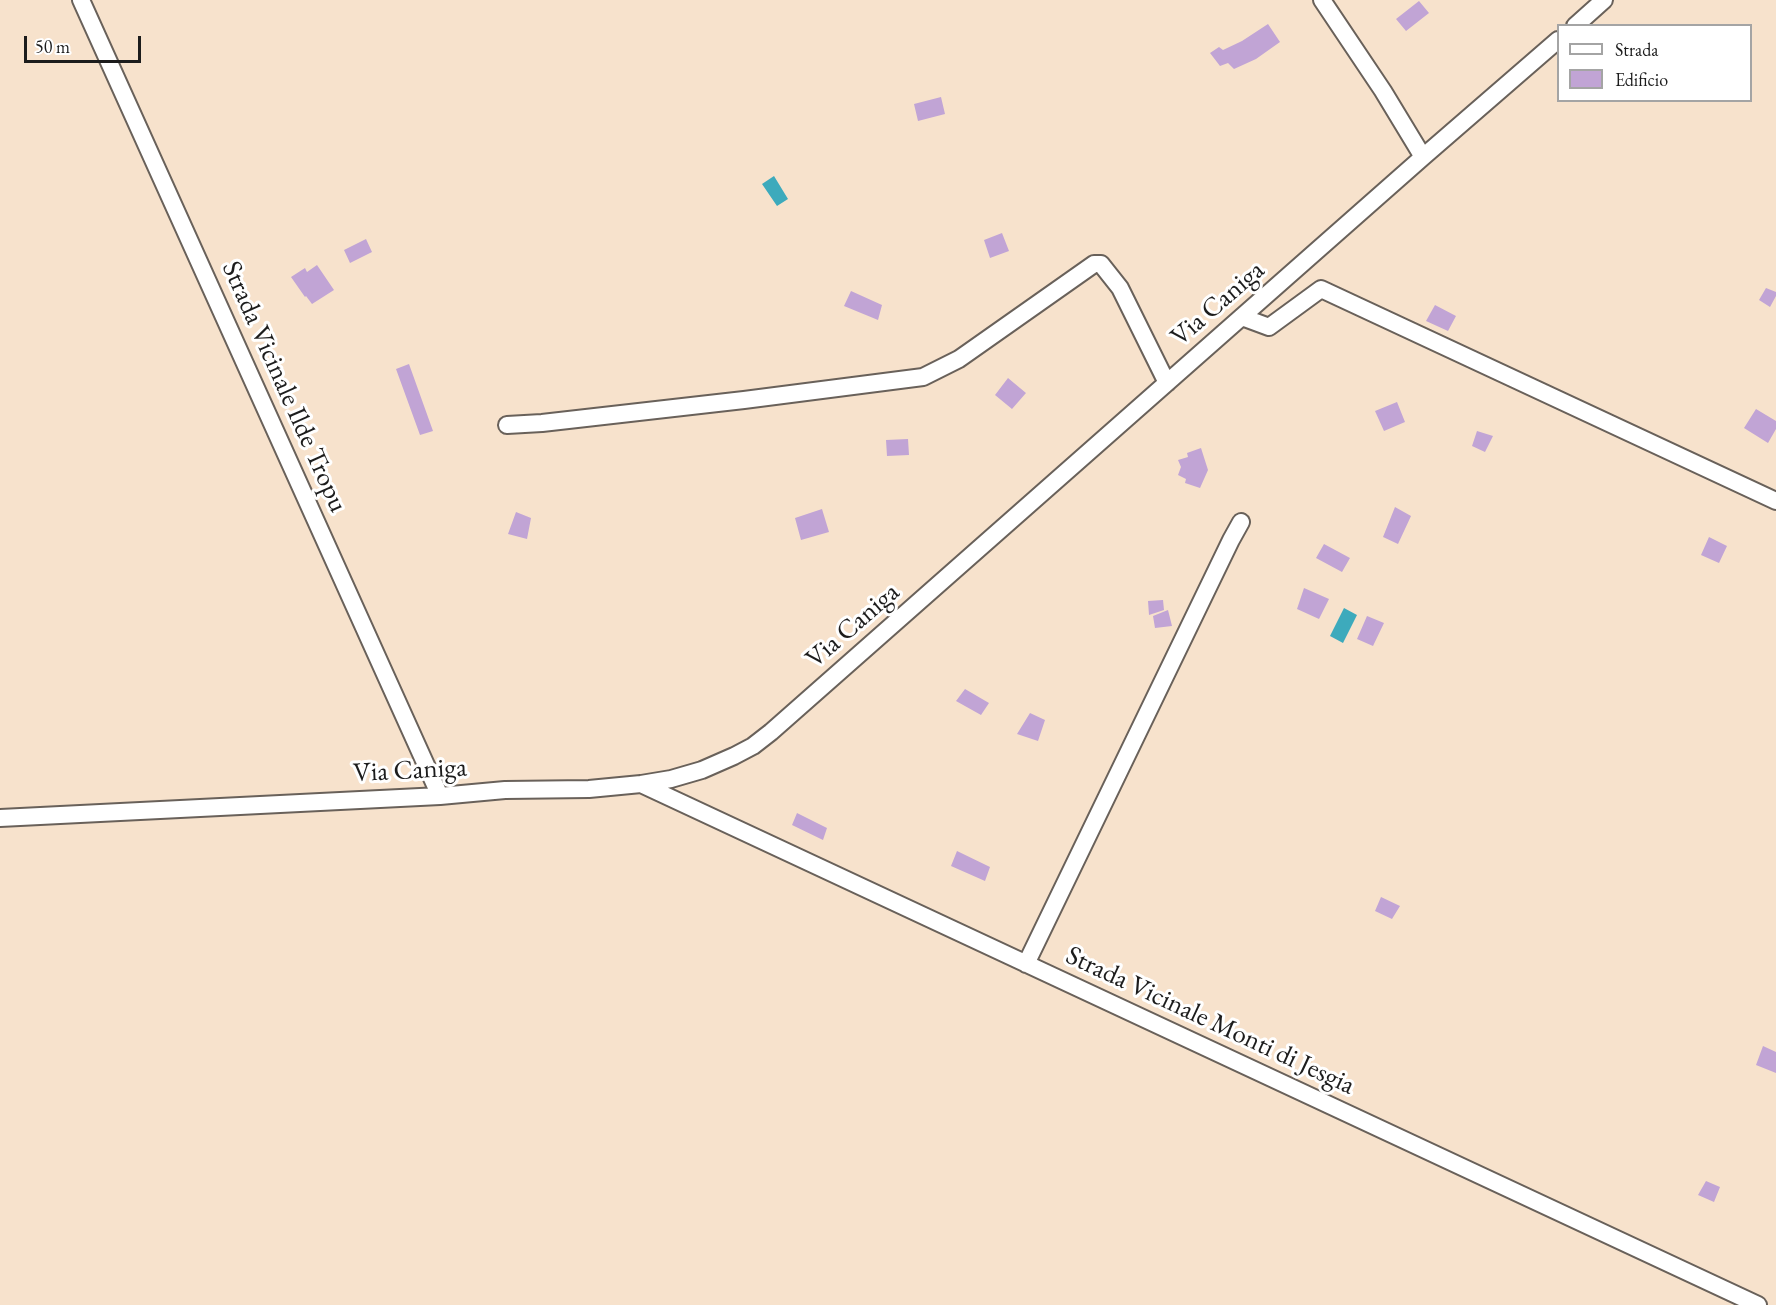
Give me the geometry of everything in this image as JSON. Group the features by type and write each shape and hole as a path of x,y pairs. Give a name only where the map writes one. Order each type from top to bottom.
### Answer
{"street":[{"name":"Strada Vicinale Ilde Tropu","path":"81,0 440,796"},
{"path":"1322,0 1383,91 1423,157"},
{"path":"1577,24 1604,0"},
{"name":"Via Caniga","path":"0,818 440,796 505,790 589,789 671,779 702,770 734,756 753,746 780,724 1557,41"},
{"path":"507,425 699,405 923,377 959,359 1094,264 1101,264 1120,288 1167,383"},
{"path":"1242,317 1269,327 1321,289 1776,501"},
{"path":"1026,964 1221,559 1241,522"},
{"name":"Strada Vicinale Monti di Jesgia","path":"641,784 1758,1305"}],"water":[{"path":"774,176 788,199 777,206 762,184"},
{"path":"1344,608 1357,615 1343,643 1330,636"}],"building":[{"path":"1419,1 1429,13 1406,31 1396,19"},
{"path":"1268,24 1280,42 1256,59 1234,69 1228,63 1220,66 1210,53 1219,47 1223,50 1242,41"},
{"path":"941,97 945,114 918,121 914,104"},
{"path":"1002,233 1009,251 990,258 984,240"},
{"path":"366,239 372,252 350,263 344,250"},
{"path":"317,265 334,290 312,304 291,277 305,268 307,272"},
{"path":"1766,288 1776,292 1770,307 1759,300"},
{"path":"851,291 882,305 878,320 844,306"},
{"path":"1435,305 1456,316 1448,331 1426,321"},
{"path":"409,364 433,431 420,435 396,369"},
{"path":"1008,378 1026,393 1012,409 995,395"},
{"path":"1397,402 1405,422 1384,431 1375,411"},
{"path":"1756,409 1776,421 1776,429 1768,443 1744,428"},
{"path":"1477,431 1493,436 1485,452 1472,446"},
{"path":"908,439 909,455 887,456 886,440"},
{"path":"1201,448 1208,470 1200,488 1185,483 1186,479 1178,475 1181,467 1178,460 1188,457 1187,453"},
{"path":"1395,507 1411,516 1398,544 1383,537"},
{"path":"822,509 829,532 801,540 795,518"},
{"path":"516,512 531,518 527,539 508,534"},
{"path":"1709,537 1727,546 1719,563 1701,555"},
{"path":"1324,544 1350,558 1342,572 1316,558"},
{"path":"1304,588 1329,599 1319,619 1297,609"},
{"path":"1163,600 1164,610 1149,615 1148,601"},
{"path":"1168,610 1172,626 1155,628 1153,616"},
{"path":"1367,616 1384,623 1373,646 1357,639"},
{"path":"965,689 989,703 981,715 956,701"},
{"path":"1030,713 1045,720 1038,741 1017,734"},
{"path":"797,813 827,828 823,840 792,825"},
{"path":"957,851 990,867 985,881 951,866"},
{"path":"1381,897 1400,906 1392,919 1375,911"},
{"path":"1763,1046 1776,1052 1776,1073 1756,1065"},
{"path":"1706,1181 1720,1187 1714,1202 1698,1195"}]}
